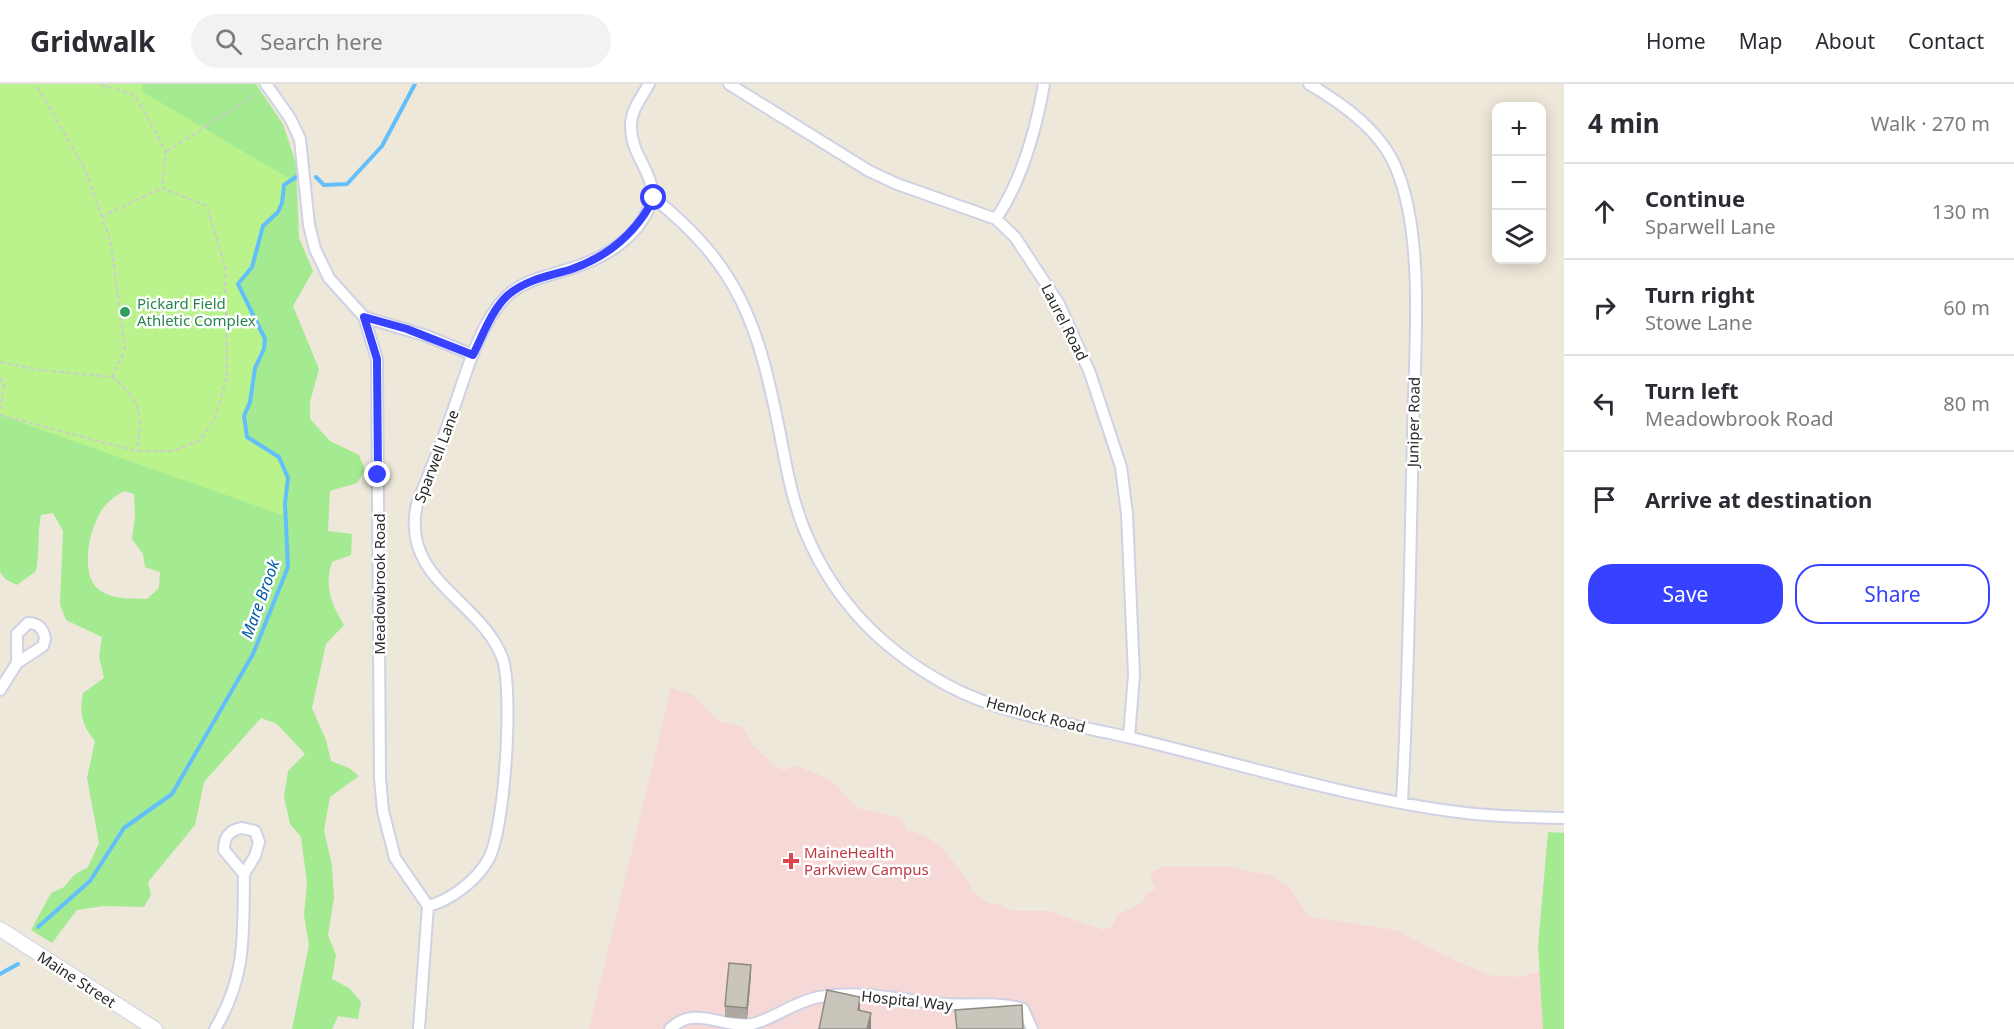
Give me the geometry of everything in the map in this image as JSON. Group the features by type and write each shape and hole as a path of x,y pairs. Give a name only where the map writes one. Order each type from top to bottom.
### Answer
{"street":[{"path":"649,84 633,112 631,124 635,149 650,181 654,198"},
{"name":"Laurel Road","path":"729,84 869,171 897,184 996,219 1015,237 1059,304 1090,373 1119,459 1127,514 1132,619 1134,675 1129,737"},
{"path":"996,219 1012,192 1021,170 1044,84"},
{"name":"Juniper Road","path":"1310,84 1363,123 1382,144 1395,165 1410,211 1414,257 1414,349 1409,686 1402,801"},
{"name":"Meadowbrook Road","path":"267,86 290,117 300,140 309,225 315,249 329,278 364,317 377,359 383,811 395,858 428,906"},
{"name":"Sparwell Lane","path":"428,906 443,902 454,894 489,860 498,828 503,782 507,680 502,657 490,636 432,575 420,553 414,529 417,504 473,355 491,318 507,297 530,281 572,269 608,252 643,220 654,198"},
{"name":"Hemlock Road","path":"654,198 681,220 727,274 741,297 760,345 790,486 802,525 828,578 860,621 903,657 960,691 1007,708 1353,792 1465,813 1564,818"},
{"path":"364,317 407,329 473,355"},
{"path":"0,690 17,663"},
{"path":"215,1029 228,1007 240,974 244,874"},
{"path":"419,1029 428,906"},
{"name":"Maine Street","path":"0,929 155,1029"},
{"name":"Hospital Way","path":"670,1029 676,1023 691,1017 737,1025 752,1024 790,1005 818,997 849,994 902,997 954,1005 1006,1003 1023,1009 1032,1029"}],"path":[{"path":"36,84 85,169 111,243 125,350 112,377"},
{"path":"98,84 135,95 166,152 162,188"},
{"path":"166,152 267,86"},
{"path":"0,415 137,451 173,451 200,440 215,418 227,377 225,267 207,206 162,188 101,217"},
{"path":"0,362 40,370 112,377 130,392 142,421 137,451"},
{"path":"0,377 4,385 0,409"}],"shaded area":[{"name":"MaineHealth Parkview Campus","path":"671,688 693,695 718,721 742,727 753,745 776,767 784,770 796,766 820,775 831,780 857,808 901,818 908,830 926,836 942,847 968,881 972,891 988,903 1002,905 1011,911 1049,911 1103,930 1113,926 1117,915 1143,902 1145,895 1156,888 1151,880 1151,872 1165,866 1229,867 1269,875 1288,885 1309,917 1396,930 1441,954 1489,975 1519,977 1540,972 1543,1029 589,1029"}],"green space":[{"name":"Pickard Field Athletic Complex","path":"0,84 142,84 143,92 290,179 284,185 282,203 278,212 263,226 252,267 238,284 265,339 264,349 255,368 250,402 244,416 247,437 274,454 284,465 288,479 288,517 0,415"},
{"path":"37,84 256,84 283,124 296,163 299,238 313,271 293,306 319,369 310,402 310,419 330,441 359,455 365,470 357,483 330,491 328,531 352,534 351,555 332,562 329,579 330,595 344,625 326,644 312,708 326,740 331,761 349,768 359,776 330,797 324,830 332,866 334,898 328,935 336,955 332,979 349,988 361,1002 358,1019 338,1016 332,1029 292,1029 309,945 304,915 307,883 301,837 290,824 284,797 288,771 305,754 277,724 261,718 204,782 195,825 148,882 151,895 144,907 104,906 77,910 52,943 31,930 51,893 64,887 74,875 88,867 99,843 87,778 95,741 84,724 81,707 83,693 104,678 99,657 102,637 66,620 60,604 63,531 53,513 41,515 36,571 17,585 5,579 0,572 0,155","holes":["124,491 134,494 135,517 132,539 143,554 145,567 160,572 159,588 147,599 106,594 94,585 88,567 91,534 100,513 109,502"]},
{"path":"1548,832 1564,833 1564,1029 1543,1029 1538,946"}],"building":[{"path":"729,963 751,965 747,1008 725,1006"},
{"path":"827,990 860,997 858,1010 871,1013 867,1029 819,1029"},
{"path":"1022,1005 1023,1029 957,1029 955,1010"}],"waterway":[{"name":"Mare Brook","path":"316,177 324,185 347,184 382,146 415,84"},
{"name":"Mare Brook","path":"38,927 90,881 124,828 172,794 253,654 288,567 285,503 288,478 279,457 247,437 244,416 250,402 255,368 264,349 265,339 238,284 252,267 263,226 278,212 282,203 284,185 296,177"},
{"name":"Mare Brook","path":"0,974 18,964"}],"place":[{"name":"Pickard Field Athletic Complex","path":"125,312"},
{"name":"MaineHealth Parkview Campus","path":"791,861"}],"route":[{"path":"378,475 377,359 364,317 407,329 473,355 498,307 517,288 530,281 572,269 608,252 643,220 654,198"}]}
